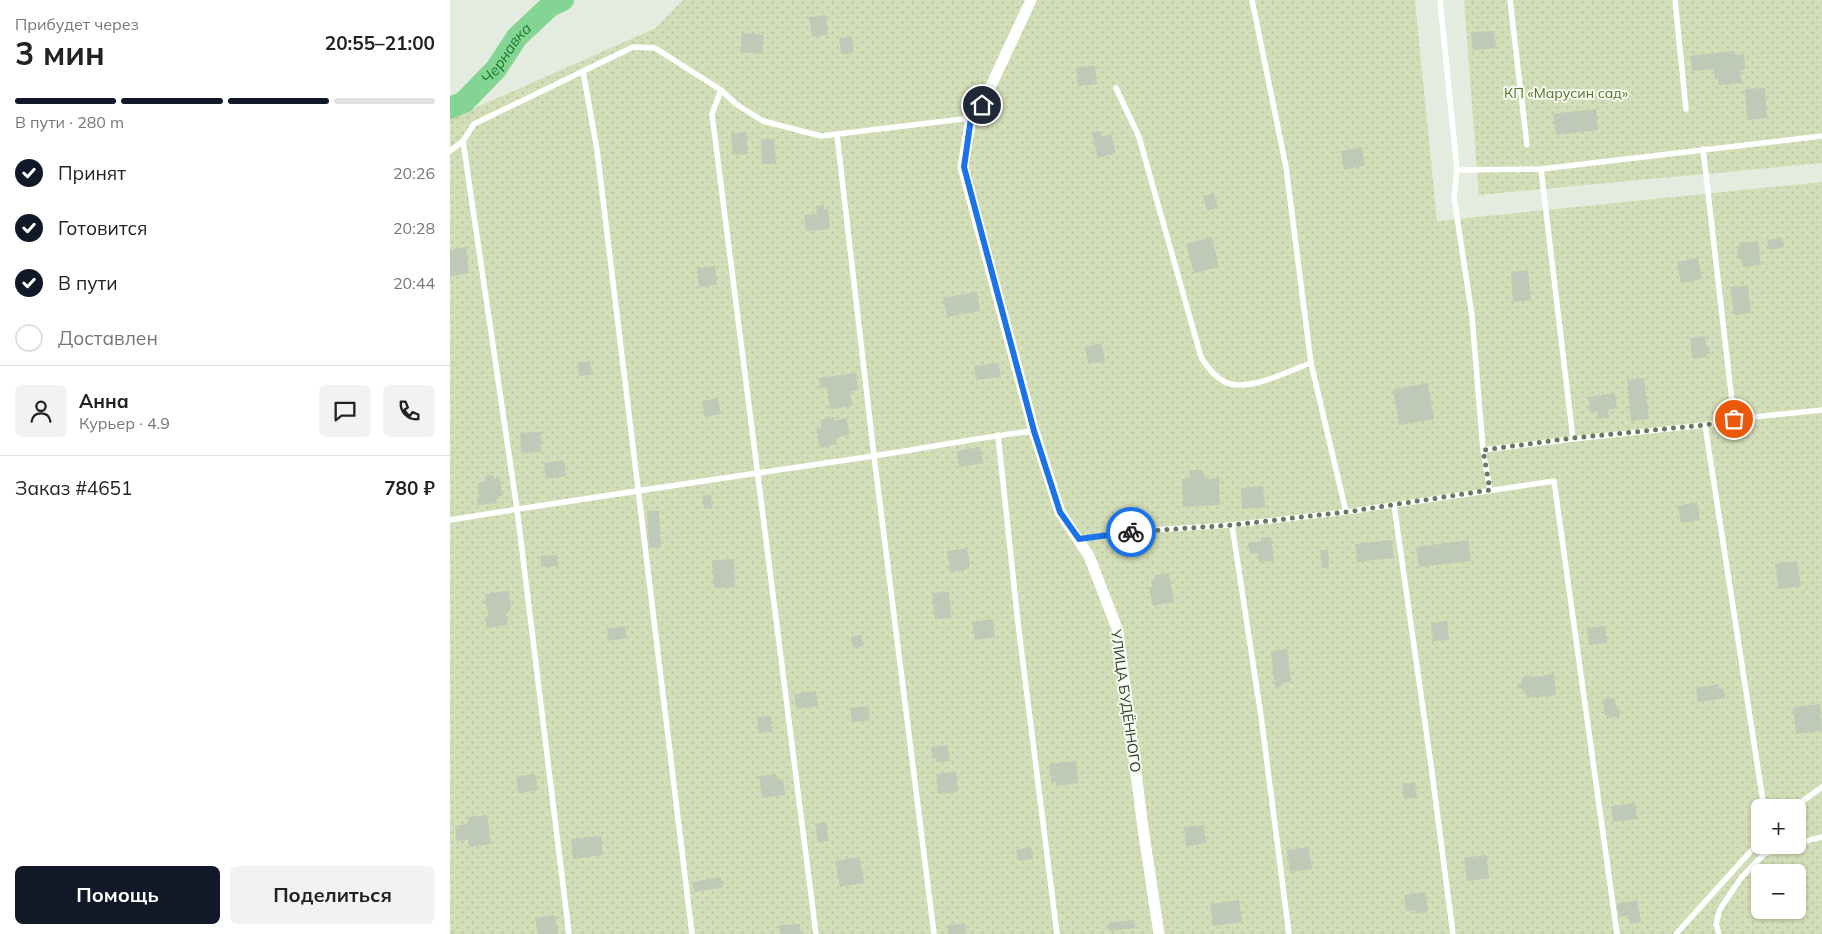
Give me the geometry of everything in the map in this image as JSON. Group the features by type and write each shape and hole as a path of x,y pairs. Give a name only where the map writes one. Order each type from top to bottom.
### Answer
{"street":[{"name":"УЛИЦА БУДЁННОГО","path":"1031,0 982,105 971,118 964,167 1034,431 1060,512 1089,556 1118,631 1143,828 1160,934"}],"lane":[{"path":"1252,0 1286,166 1311,363 1346,512"},
{"path":"1440,0 1457,170 1454,197 1472,316 1483,450 1490,490"},
{"path":"1510,0 1527,145"},
{"path":"1675,0 1686,109"},
{"path":"450,151 463,141 474,124 633,47 655,48 721,90 736,104 763,121 821,136 971,118"},
{"path":"583,71 597,150 692,934"},
{"path":"1116,88 1139,137 1201,358 1210,370 1226,382 1242,386 1258,383 1311,363"},
{"path":"721,90 712,114 816,934"},
{"path":"838,135 874,456 934,934"},
{"path":"1457,170 1542,170 1822,136"},
{"path":"463,141 517,509 569,934"},
{"path":"1704,149 1734,419"},
{"path":"1542,170 1573,438"},
{"path":"1483,450 1822,410"},
{"path":"1705,425 1763,799"},
{"path":"450,520 1034,431"},
{"path":"998,435 1018,623 1057,934"},
{"path":"1079,539 1138,531 1232,525 1346,512 1554,481 1617,934"},
{"path":"1394,506 1432,765 1453,934"},
{"path":"1232,525 1261,716 1289,934"},
{"path":"1805,799 1822,787"},
{"path":"1806,841 1822,837"},
{"path":"1676,934 1751,852"},
{"path":"1719,934 1716,924 1720,909 1741,878 1764,854"}],"green space":[{"path":"683,0 1415,0 1437,221 1822,182 1822,934 450,934 450,119 656,28"},
{"name":"КП «Марусин сад»","path":"1464,0 1822,0 1822,163 1479,195"}],"building":[{"path":"826,15 828,35 812,37 809,17"},
{"path":"1494,31 1496,48 1473,50 1471,33"},
{"path":"742,33 764,35 762,54 740,52"},
{"path":"852,37 854,53 841,54 839,38"},
{"path":"1734,51 1735,55 1744,54 1745,69 1740,70 1742,83 1719,85 1718,79 1715,80 1714,69 1692,71 1690,56"},
{"path":"1095,66 1097,84 1078,86 1076,67"},
{"path":"1765,88 1767,118 1747,120 1745,89"},
{"path":"1596,109 1598,130 1556,135 1553,114"},
{"path":"1100,131 1102,137 1111,134 1116,153 1098,158 1092,133"},
{"path":"746,132 748,154 733,155 731,134"},
{"path":"761,139 774,139 776,164 762,164"},
{"path":"1362,147 1365,165 1344,170 1341,151"},
{"path":"1214,193 1218,208 1207,211 1203,196"},
{"path":"824,205 824,209 828,209 830,229 806,231 804,215 817,214 816,206"},
{"path":"1212,237 1219,267 1194,273 1186,244"},
{"path":"1782,238 1784,247 1769,250 1767,240"},
{"path":"1758,241 1761,265 1743,267 1741,259 1738,259 1737,250 1740,249 1739,243"},
{"path":"466,247 469,273 450,276 450,250"},
{"path":"1698,258 1702,279 1681,283 1677,262"},
{"path":"715,266 717,285 699,287 697,268"},
{"path":"1528,270 1531,300 1513,302 1511,272"},
{"path":"1748,285 1751,313 1734,315 1730,287"},
{"path":"977,292 980,311 947,317 943,298"},
{"path":"1705,336 1706,346 1709,345 1710,354 1706,354 1706,357 1692,359 1690,338"},
{"path":"1101,343 1105,361 1088,364 1085,347"},
{"path":"590,361 592,375 579,376 577,363"},
{"path":"999,363 1001,377 976,380 974,366"},
{"path":"856,373 858,390 850,391 852,406 830,409 827,387 820,388 819,378"},
{"path":"1644,378 1649,419 1631,421 1627,380"},
{"path":"1428,383 1434,419 1399,425 1393,389"},
{"path":"1615,393 1617,408 1608,410 1609,417 1598,419 1597,411 1590,412 1588,397"},
{"path":"718,398 721,414 705,417 702,401"},
{"path":"834,417 835,421 846,418 850,435 836,437 837,444 820,448 816,429 822,428 820,420"},
{"path":"541,432 541,452 521,453 520,433"},
{"path":"980,447 983,463 959,467 957,451"},
{"path":"564,460 566,476 546,479 544,463"},
{"path":"1189,470 1202,470 1206,479 1219,478 1220,505 1183,507 1182,479 1190,478"},
{"path":"493,475 494,479 500,479 502,496 496,496 497,503 477,505 477,498 479,497 478,483 486,482 485,476"},
{"path":"1263,486 1265,507 1242,509 1241,488"},
{"path":"711,495 712,508 704,509 702,496"},
{"path":"1697,502 1700,520 1681,523 1678,506"},
{"path":"647,511 659,511 661,547 649,548"},
{"path":"1271,537 1274,561 1259,562 1258,553 1250,554 1248,543 1261,541 1261,538"},
{"path":"1392,540 1394,558 1357,562 1355,544"},
{"path":"1468,540 1471,561 1419,567 1416,547"},
{"path":"967,548 970,567 966,567 966,570 950,572 947,551"},
{"path":"1320,550 1328,550 1329,567 1322,568"},
{"path":"557,555 558,566 541,567 540,556"},
{"path":"734,559 735,587 714,588 712,560"},
{"path":"1797,561 1801,586 1779,589 1775,564"},
{"path":"1169,573 1174,602 1153,606 1149,588 1153,586 1151,580 1155,579 1155,575"},
{"path":"509,591 511,607 508,613 505,613 508,616 507,625 487,628 485,618 489,617 486,603 484,604 486,600 485,594"},
{"path":"949,592 951,618 935,619 932,593"},
{"path":"993,619 995,637 975,640 972,622"},
{"path":"1447,621 1449,640 1433,641 1431,623"},
{"path":"625,626 627,638 609,641 607,629"},
{"path":"1605,626 1607,643 1589,645 1587,628"},
{"path":"861,634 863,646 853,648 851,637"},
{"path":"1287,649 1291,682 1281,683 1282,686 1275,687 1271,651"},
{"path":"1554,674 1556,695 1528,698 1525,692 1517,686 1518,683 1521,684 1522,678 1528,675 1533,677"},
{"path":"1718,684 1719,689 1724,689 1725,698 1698,702 1696,688"},
{"path":"816,691 818,706 796,709 794,694"},
{"path":"1614,698 1616,706 1619,706 1620,716 1609,718 1609,715 1605,716 1603,699"},
{"path":"1820,704 1822,731 1796,734 1793,707"},
{"path":"869,706 870,720 852,722 850,708"},
{"path":"771,716 772,732 759,733 757,717"},
{"path":"948,745 950,761 936,762 936,758 932,759 931,747"},
{"path":"1076,761 1078,783 1056,786 1056,782 1051,782 1049,764"},
{"path":"956,772 958,792 938,794 936,774"},
{"path":"535,774 538,790 518,793 516,776"},
{"path":"776,774 777,780 783,779 785,795 762,798 759,776"},
{"path":"1415,782 1417,798 1404,799 1402,784"},
{"path":"1635,803 1637,819 1613,822 1611,806"},
{"path":"487,815 491,844 469,847 468,840 457,841 455,826 467,824 469,817"},
{"path":"826,822 829,841 818,842 815,824"},
{"path":"1204,825 1206,843 1186,846 1184,827"},
{"path":"601,836 603,855 573,859 571,839"},
{"path":"1031,847 1033,859 1018,861 1016,850"},
{"path":"1309,847 1312,869 1290,872 1287,850"},
{"path":"1486,855 1489,878 1467,881 1464,858"},
{"path":"860,857 864,883 840,887 835,861"},
{"path":"721,877 723,887 695,892 691,882"},
{"path":"1425,892 1428,912 1415,913 1415,910 1406,911 1404,895"},
{"path":"1239,900 1242,922 1213,926 1210,904"},
{"path":"1637,900 1641,922 1630,924 1628,915 1619,917 1617,904"},
{"path":"555,915 558,934 538,934 535,918"},
{"path":"1134,920 1135,928 1109,931 1108,923"},
{"path":"800,924 801,934 780,934 779,925"},
{"path":"965,924 966,934 948,934 948,925"}],"waterway":[{"name":"Чернавка","path":"450,108 464,102 496,69 517,37 550,6 563,0"}],"way so far":[{"path":"1131,532 1232,525 1346,512 1490,490 1483,450 1573,438 1705,425 1734,419"}],"route":[{"path":"982,105 971,118 964,167 1034,431 1060,512 1079,539 1131,532"}]}
